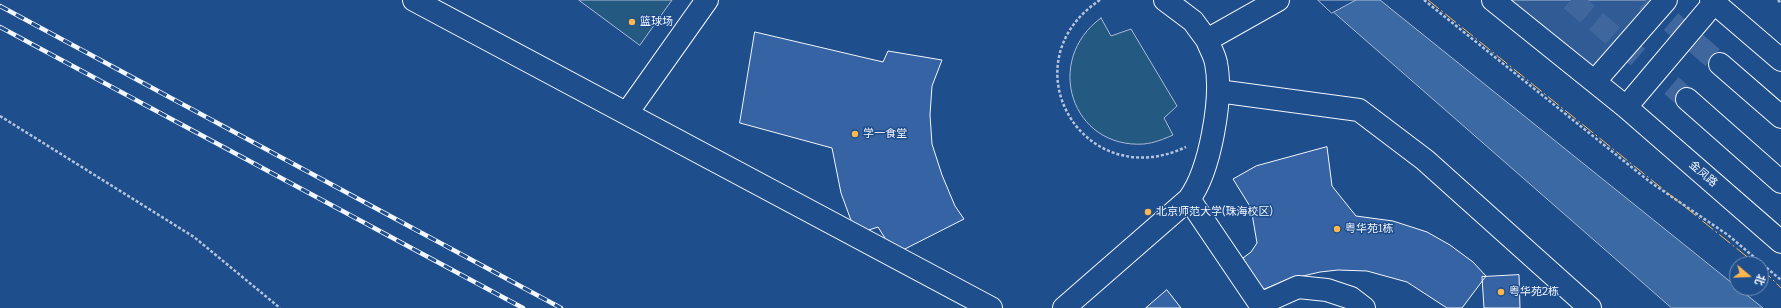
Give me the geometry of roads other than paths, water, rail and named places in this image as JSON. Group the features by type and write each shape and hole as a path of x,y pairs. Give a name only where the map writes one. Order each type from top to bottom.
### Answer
{"main road":[{"path":"415,0 991,308"},
{"path":"415,0 991,308"},
{"path":"626,113 707,0"},
{"path":"1064,308 1189,199 1195,191 1204,172 1212,134 1218,91 1216,62 1207,40 1193,21 1164,0"},
{"path":"1207,40 1278,0"},
{"name":"金凤路","path":"1493,0 1626,107 1781,242"},
{"path":"1595,81 1666,0"},
{"path":"1626,107 1712,1 1781,60"},
{"path":"1720,64 1781,117"},
{"path":"1218,91 1358,110 1425,160 1590,308"},
{"path":"1687,100 1781,182"},
{"path":"1189,199 1260,304 1298,287 1328,290 1351,298 1364,308"}],"tunnel":[{"path":"1571,0 1687,99"},
{"path":"1646,0 1720,64"}],"railway":[{"path":"0,6 561,308"},
{"path":"0,27 523,308"}],"place":[{"name":"篮球场","path":"632,22"},
{"name":"学一食堂","path":"855,134"},
{"name":"北京师范大学(珠海校区)","path":"1148,212"},
{"name":"粤华苑1栋","path":"1337,229"},
{"name":"粤华苑2栋","path":"1501,292"}]}
